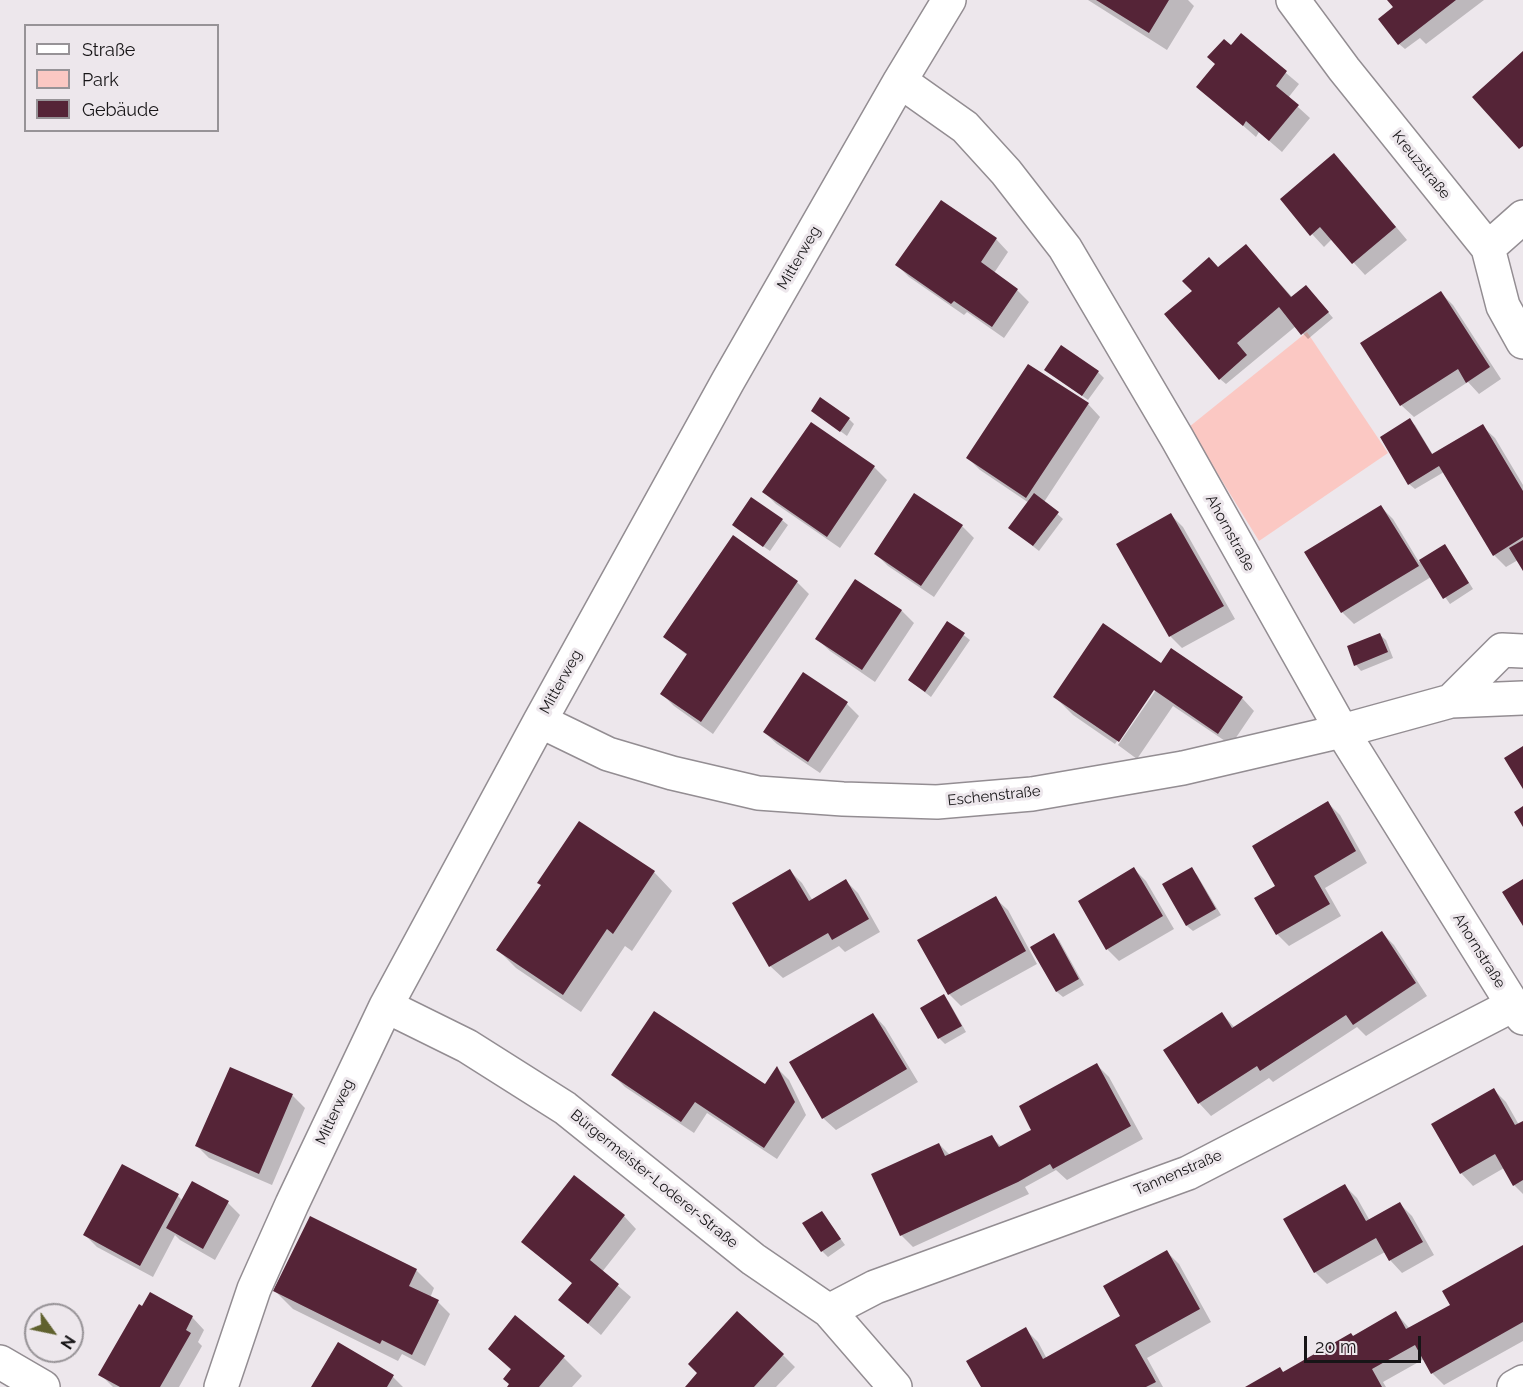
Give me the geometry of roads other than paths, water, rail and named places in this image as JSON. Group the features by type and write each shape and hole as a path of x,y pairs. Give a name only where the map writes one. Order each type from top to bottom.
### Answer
{"street":[{"name":"Mitterweg","path":"222,1387 254,1289 292,1203 386,1006 728,381 949,0"},
{"name":"Kreuzstraße","path":"1293,0 1344,69 1488,248 1503,306 1523,342"},
{"name":"Ahornstraße","path":"900,81 965,127 1006,172 1065,248 1177,438 1342,731 1518,1012"},
{"path":"1488,248 1523,217"},
{"name":"Eschenstraße","path":"1451,701 1502,650 1523,651"},
{"name":"Eschenstraße","path":"540,721 608,754 672,773 758,793 937,802 1032,794 1183,768 1342,731 1451,701 1523,698"},
{"name":"Bürgermeister-Loderer-Straße","path":"386,1006 467,1046 565,1108 753,1259 829,1311 895,1387"},
{"name":"Tannenstraße","path":"829,1311 875,1287 1188,1173 1518,1012"},
{"path":"5,1373 43,1387"},
{"path":"1514,1387 1523,1382"}]}
